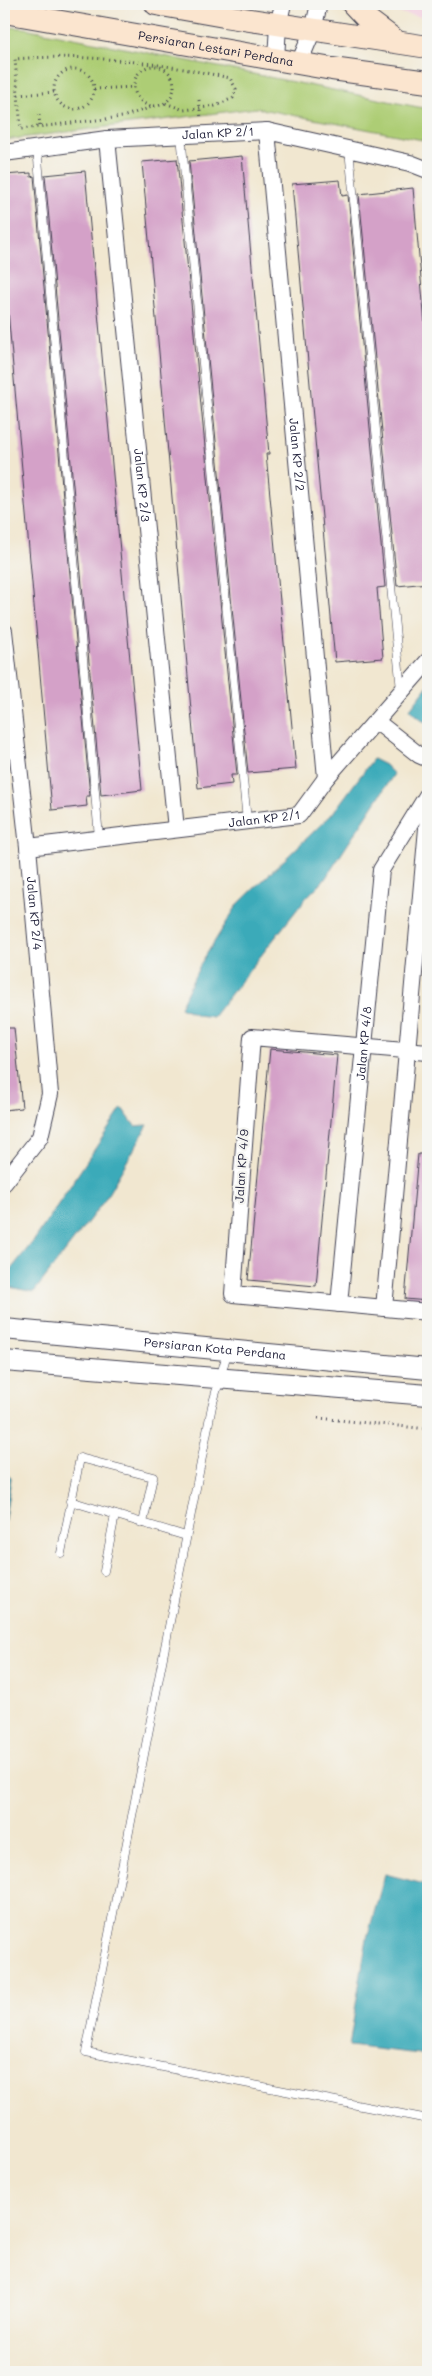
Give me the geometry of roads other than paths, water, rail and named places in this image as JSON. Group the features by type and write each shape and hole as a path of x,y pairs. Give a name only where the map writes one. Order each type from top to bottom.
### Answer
{"main road":[{"path":"156,4 224,16 280,14 312,30 428,47"},
{"path":"224,16 247,4"},
{"path":"353,4 368,20 400,43"},
{"name":"Persiaran Lestari Perdana","path":"15,9 298,63 428,82"}],"street":[{"path":"298,63 312,30 318,4"},
{"path":"276,59 280,14"},
{"name":"Jalan KP 2/1","path":"4,153 107,139 267,131 410,163 428,170"},
{"name":"Jalan KP 2/2","path":"267,131 326,778"},
{"name":"Jalan KP 2/3","path":"107,139 176,830"},
{"name":"Jalan KP 2/4","path":"4,631 28,847 50,1094 40,1137 4,1183"},
{"name":"Jalan KP 2/1","path":"28,847 99,837 299,815 326,778 377,722 428,661"},
{"path":"377,722 419,755 428,759"},
{"name":"Jalan KP 4/8","path":"339,1304 381,870 428,794"},
{"path":"384,1308 428,817"},
{"name":"Jalan KP 4/9","path":"339,1304 233,1294 252,1037 364,1046"},
{"path":"364,1046 428,1052"},
{"path":"339,1304 428,1312"},
{"name":"Persiaran Kota Perdana","path":"4,1328 428,1369"},
{"path":"4,1361 428,1394"}],"lane":[{"path":"181,135 247,821"},
{"path":"37,148 99,837"},
{"path":"349,149 401,693"},
{"path":"228,1350 212,1406 86,2052 428,2119"},
{"path":"61,1553 80,1458 153,1477 143,1523"},
{"path":"70,1501 186,1536"},
{"path":"104,1571 115,1515"}],"water":[{"path":"428,685 428,723 421,720 410,709"},
{"path":"373,759 385,765 394,774 325,879 306,898 213,1017 197,1015 180,1007 201,963 238,904 332,814"},
{"path":"122,1108 135,1126 148,1125 104,1201 34,1292 4,1286 4,1278 35,1239"},
{"path":"4,1471 11,1478 4,1525"},
{"path":"385,1874 428,1885 428,2055 349,2046 367,1938"}]}
